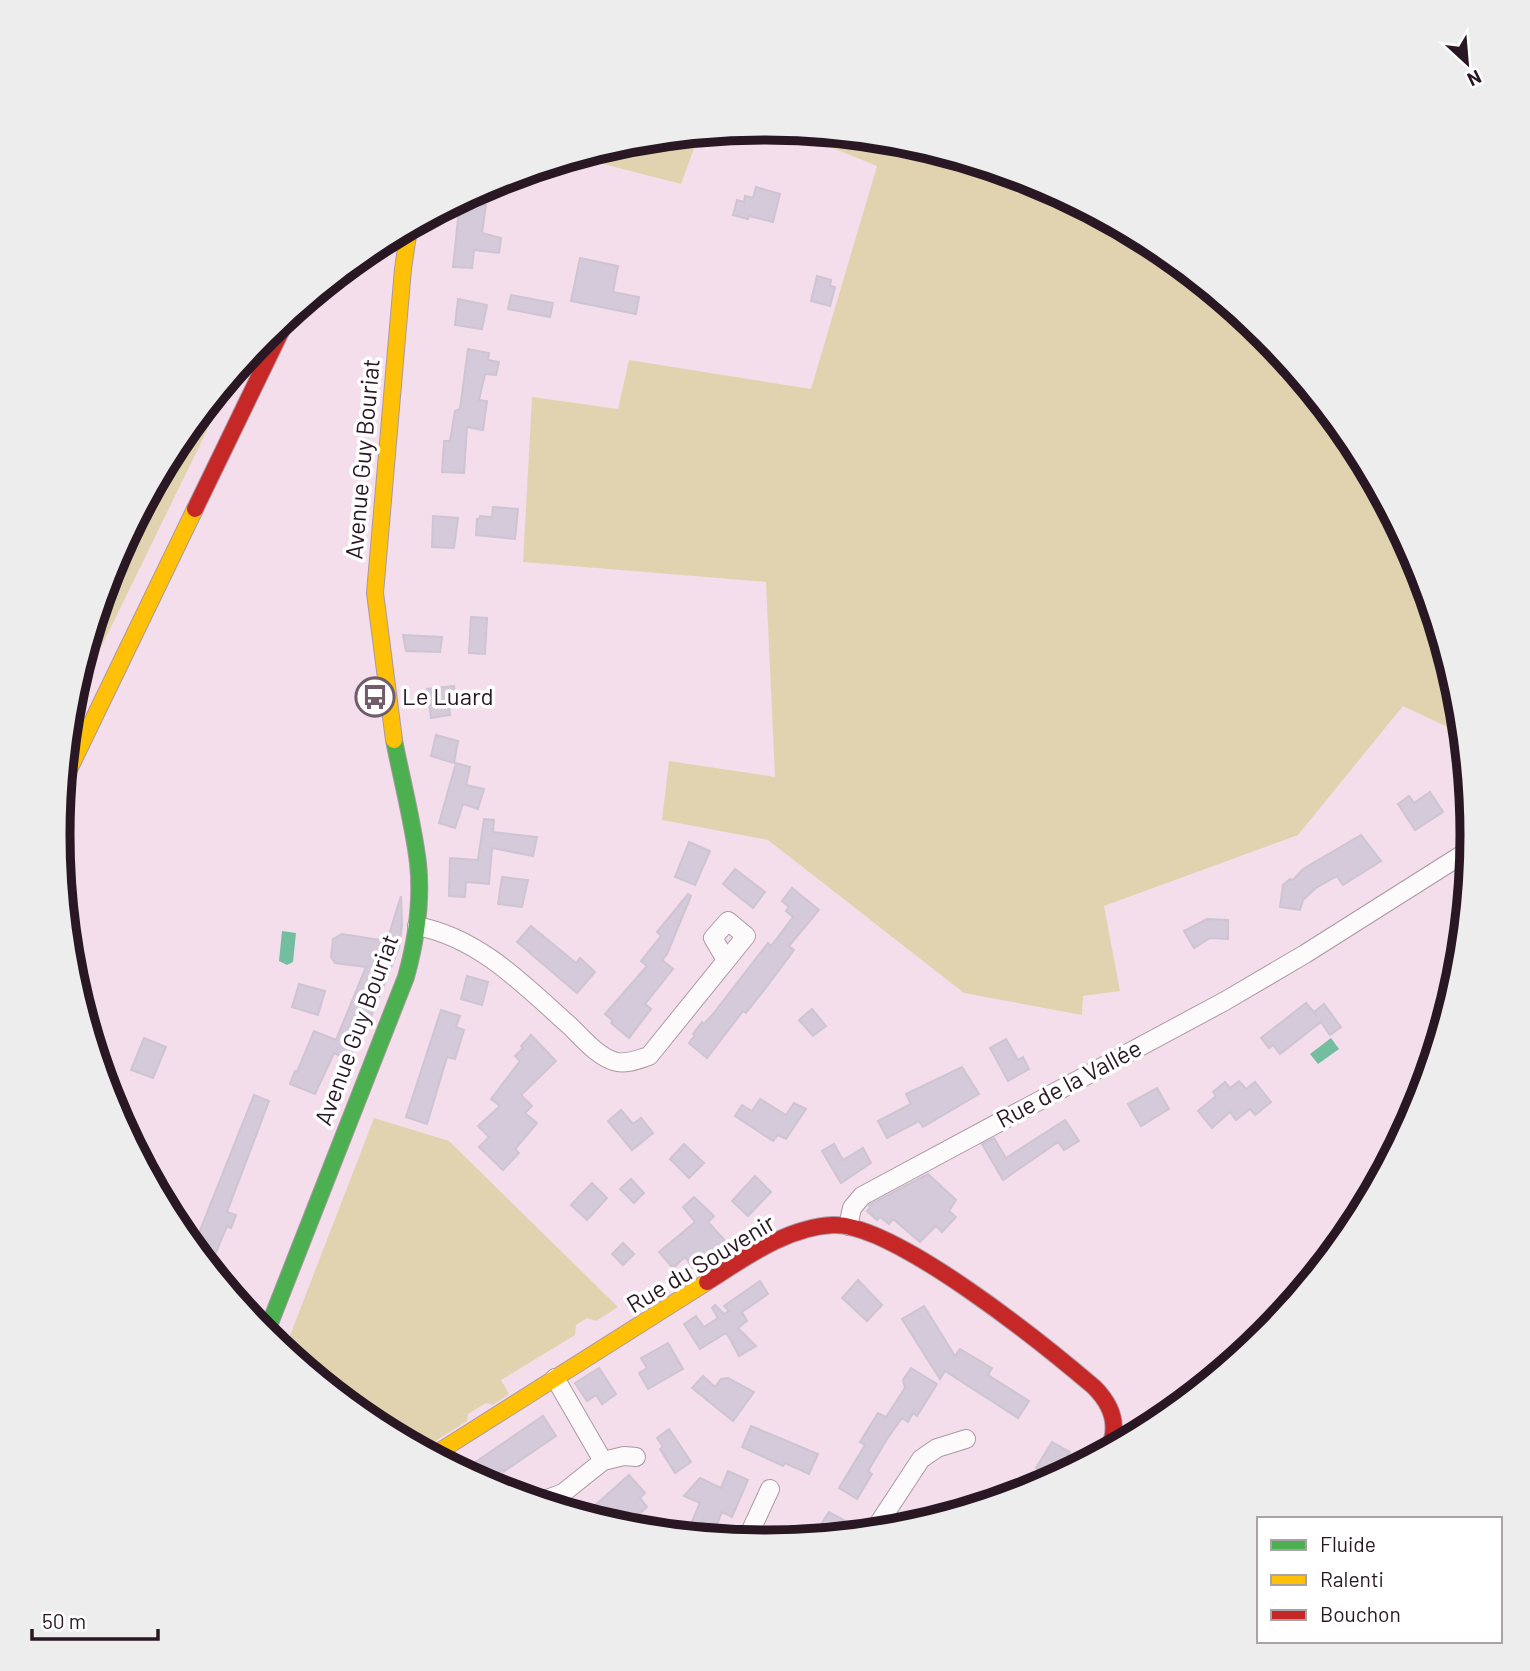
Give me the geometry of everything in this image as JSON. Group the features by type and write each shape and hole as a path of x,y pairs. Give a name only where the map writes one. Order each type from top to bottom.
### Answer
{"street":[{"name":"Avenue Guy Bouriat","path":"270,1323 405,977 413,953 417,926 419,891 415,841 389,714 375,593 402,269 407,241"},
{"path":"75,758 276,342"},
{"name":"Rue de la Vallée","path":"848,1226 852,1208 862,1196 878,1186 1138,1048 1305,954 1460,856"},
{"path":"417,926 470,946 504,967 596,1050 616,1062 649,1056 726,960"},
{"name":"Rue du Souvenir","path":"441,1450 766,1247 807,1230 848,1226 881,1238 927,1263 1038,1342 1097,1391 1114,1417 1115,1432"},
{"path":"555,1378 603,1461"},
{"path":"1113,1436 1115,1432 1118,1433"},
{"path":"880,1521 921,1459 937,1448 967,1439"},
{"path":"553,1497 564,1493 603,1461 624,1456 636,1457"},
{"path":"752,1530 770,1489"}],"shaded area":[{"path":"820,143 856,146 945,164 1031,193 1072,212 1151,258 1223,313 1282,370 1280,378 1288,378 1343,449 1367,488 1407,570 1423,612 1447,700 1452,729 1403,706 1298,835 1104,906 1120,991 1083,996 1082,1015 964,993 768,840 662,820 669,761 775,777 766,582 523,562 532,397 618,409 629,360 811,389 877,166"},
{"path":"696,144 681,184 595,162"},
{"path":"219,406 91,668 107,612 142,528 187,449"},
{"path":"282,931 296,933 293,962 287,965 279,961"},
{"path":"1331,1038 1339,1049 1318,1064 1310,1054"},
{"path":"374,1118 449,1141 618,1307 596,1321 587,1318 576,1325 575,1335 501,1380 509,1394 493,1405 486,1403 468,1414 467,1421 430,1444 342,1387 288,1340"}],"building":[{"path":"756,187 780,194 773,222 733,215 737,200 744,202 745,196 753,198"},
{"path":"482,201 481,205 486,205 482,233 501,238 499,253 474,250 472,268 453,267 459,212"},
{"path":"580,258 618,266 613,292 639,297 636,314 571,301"},
{"path":"817,276 831,280 830,286 835,287 830,306 811,301"},
{"path":"511,295 553,303 550,317 508,309"},
{"path":"458,299 487,305 482,329 455,325"},
{"path":"468,349 489,353 488,360 499,362 496,375 485,374 479,400 487,401 483,430 467,427 464,473 442,472 444,441 450,441 455,411 460,409"},
{"path":"493,507 518,509 515,539 476,535 477,519 480,516 492,517"},
{"path":"433,516 458,518 454,548 432,547"},
{"path":"471,617 487,618 485,654 469,653"},
{"path":"403,635 442,637 440,652 406,651"},
{"path":"454,686 456,701 449,702 450,715 431,718 427,689"},
{"path":"436,735 458,741 454,763 431,756"},
{"path":"456,763 470,767 466,785 484,789 478,809 463,804 455,828 439,823"},
{"path":"1430,792 1443,812 1415,830 1398,804 1409,796 1414,803"},
{"path":"484,819 494,820 493,832 537,837 533,856 492,848 489,884 466,882 465,897 449,896 450,858 478,860"},
{"path":"1361,835 1381,861 1343,885 1337,876 1316,888 1303,900 1300,910 1280,907 1283,885 1290,879 1293,880 1303,869"},
{"path":"689,842 710,851 695,885 675,877"},
{"path":"735,869 765,892 753,908 723,884"},
{"path":"502,877 528,880 522,907 498,904"},
{"path":"792,888 819,910 789,946 794,950 771,981 746,1013 743,1011 707,1058 689,1043 695,1035 693,1034 702,1022 704,1024 713,1014 768,943 771,946 793,917 786,911 789,907 782,901"},
{"path":"688,894 691,896 662,960 673,969 645,1004 651,1009 629,1038 611,1023 613,1021 605,1014 647,966 641,961 661,936 657,932"},
{"path":"401,896 402,925 399,948 367,1027 364,1026 349,1060 334,1053 315,1094 290,1084 314,1031 336,1040 366,967 335,963 331,957 333,939 342,934 387,941"},
{"path":"1207,919 1228,920 1228,939 1210,938 1194,948 1184,931"},
{"path":"531,926 576,963 580,958 595,972 577,993 517,942"},
{"path":"467,976 488,982 482,1005 461,999"},
{"path":"299,984 325,991 318,1015 292,1007"},
{"path":"1306,1003 1317,1016 1314,1012 1324,1004 1341,1027 1330,1035 1321,1022 1280,1054 1273,1045 1269,1048 1261,1038"},
{"path":"812,1009 826,1026 813,1036 799,1020"},
{"path":"441,1010 460,1016 456,1027 464,1030 455,1059 447,1057 427,1124 406,1117"},
{"path":"531,1035 556,1061 521,1095 532,1106 525,1113 537,1123 515,1149 519,1153 503,1170 479,1147 489,1137 478,1126 500,1106 491,1099 520,1061 515,1056"},
{"path":"144,1038 166,1047 153,1078 131,1070"},
{"path":"1006,1039 1018,1060 1023,1057 1029,1069 1008,1081 990,1048"},
{"path":"962,1067 979,1094 923,1127 919,1121 887,1138 878,1121 911,1104 906,1094"},
{"path":"1239,1081 1246,1089 1255,1082 1271,1102 1255,1115 1250,1109 1236,1120 1230,1112 1212,1128 1198,1111 1216,1096 1213,1092 1225,1082 1230,1088"},
{"path":"1157,1088 1169,1109 1141,1126 1128,1104"},
{"path":"254,1095 269,1101 227,1212 236,1215 231,1228 227,1226 214,1257 198,1237"},
{"path":"760,1099 786,1115 794,1103 806,1109 786,1139 778,1135 773,1141 735,1116 742,1105 752,1111"},
{"path":"621,1110 633,1124 641,1118 653,1133 632,1150 608,1121"},
{"path":"1065,1120 1079,1141 1064,1150 1058,1142 1003,1180 982,1144 994,1138 1006,1158"},
{"path":"684,1144 704,1163 689,1178 670,1159"},
{"path":"834,1144 843,1160 863,1148 871,1163 841,1183 822,1151"},
{"path":"928,1174 956,1200 949,1211 956,1217 942,1232 936,1226 920,1242 893,1219 889,1224 880,1217 877,1220 867,1211 869,1205"},
{"path":"755,1176 771,1192 748,1216 732,1201"},
{"path":"631,1179 644,1193 634,1203 620,1189"},
{"path":"592,1183 607,1198 587,1220 571,1205"},
{"path":"694,1197 714,1216 708,1222 728,1244 695,1270 685,1257 673,1268 659,1252 695,1222 683,1207"},
{"path":"623,1243 634,1254 623,1265 612,1254"},
{"path":"858,1280 882,1305 867,1321 842,1298"},
{"path":"760,1281 768,1294 742,1312 747,1321 738,1328 756,1346 739,1356 732,1343 734,1341 732,1342 726,1333 700,1349 684,1324 696,1316 704,1327 718,1318 712,1308 715,1305 724,1314 729,1311 724,1306"},
{"path":"639,1293 645,1304 632,1312 626,1304"},
{"path":"924,1306 955,1356 960,1349 992,1368 988,1375 1029,1401 1018,1418 945,1371 940,1379 902,1319"},
{"path":"668,1343 683,1369 648,1389 639,1373 647,1368 641,1358"},
{"path":"599,1368 616,1394 602,1404 596,1395 587,1401 575,1383"},
{"path":"911,1368 937,1384 917,1416 913,1413 908,1422 902,1418 887,1439 868,1471 872,1474 857,1499 839,1488 865,1445 860,1442 878,1413 886,1417 905,1388 903,1380"},
{"path":"703,1376 715,1387 721,1379 728,1378 754,1392 733,1421 692,1388"},
{"path":"543,1416 556,1436 494,1476 471,1465"},
{"path":"751,1426 818,1454 809,1474 785,1463 783,1466 742,1447"},
{"path":"669,1429 691,1462 675,1473 660,1449 663,1447 657,1438"},
{"path":"1052,1442 1070,1452 1063,1463 1039,1474 1041,1471 1036,1468"},
{"path":"728,1471 748,1480 732,1517 722,1512 715,1529 690,1526 700,1503 684,1496 700,1478 721,1488"},
{"path":"629,1475 645,1493 640,1498 647,1507 637,1516 635,1513 630,1517 591,1508"},
{"path":"829,1512 847,1522 845,1526 818,1528"}],"traffic: fast":[{"path":"270,1323 406,977 413,949 419,906 418,863 394,740"}],"traffic: slow":[{"path":"394,740 375,593 407,241"},
{"path":"75,758 195,509"},
{"path":"441,1450 707,1282"}],"traffic: jam":[{"path":"195,509 276,342"},
{"path":"707,1282 767,1245 799,1231 833,1225 860,1230 893,1244 968,1289 1094,1387 1110,1409 1114,1424 1113,1437"}],"place":[{"name":"Le Luard","path":"375,697"}]}
